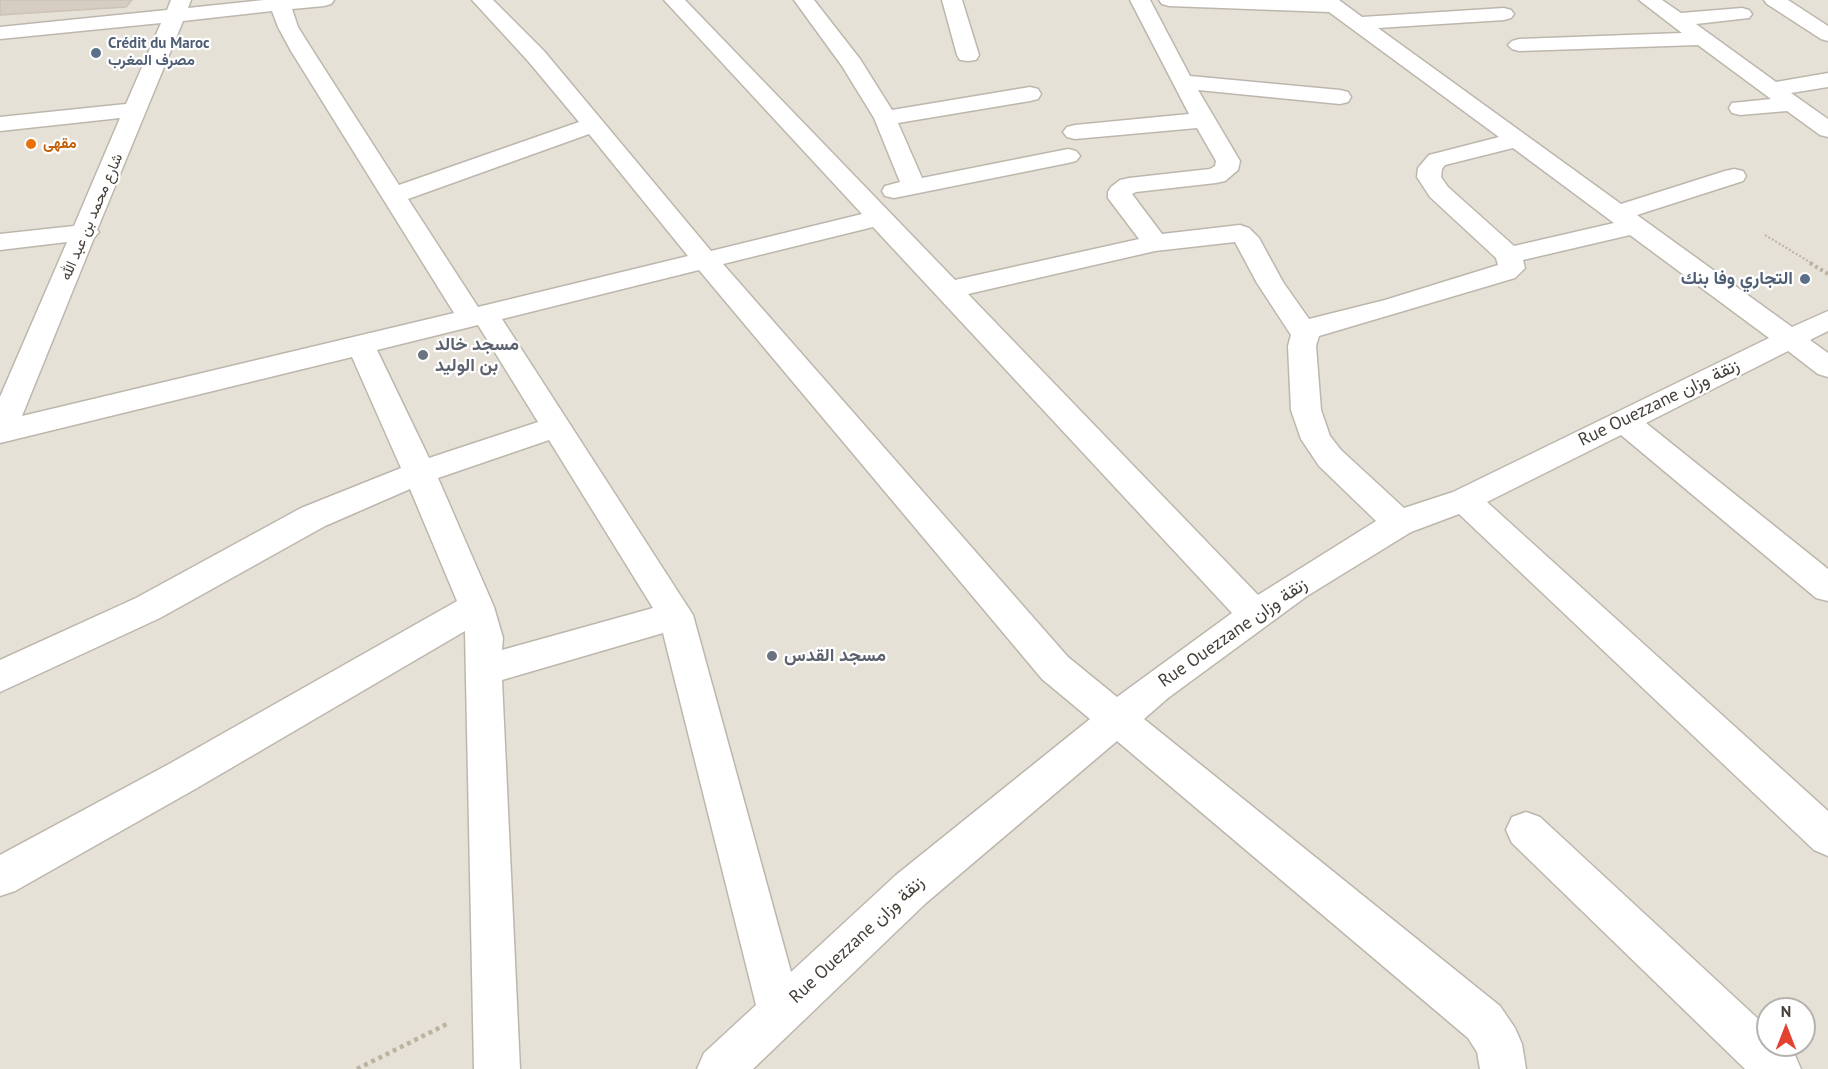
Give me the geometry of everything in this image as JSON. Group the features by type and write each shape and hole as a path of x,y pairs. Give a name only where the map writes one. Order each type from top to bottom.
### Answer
{"street":[{"path":"0,33 178,8 324,0"},
{"path":"482,0 536,56 706,261 1055,668 1484,1022 1499,1044 1503,1069"},
{"path":"674,0 1255,615"},
{"path":"804,0 852,64 885,117 914,187"},
{"path":"952,0 968,55"},
{"path":"1140,0 1182,82 1228,161 1226,170 1216,176 1129,185 1120,192 1120,198 1155,243"},
{"path":"1169,0 1330,3 1828,367"},
{"path":"1649,0 1828,130"},
{"path":"1773,0 1828,35"},
{"path":"280,4 302,51 392,196 556,427 676,615 780,1012"},
{"name":"شارع محمد بن عبد الله","path":"0,431 8,399 86,232 178,8"},
{"path":"1358,23 1504,14"},
{"path":"1677,20 1742,14"},
{"path":"1519,45 1703,39"},
{"path":"1772,89 1828,80"},
{"path":"1182,82 1340,97"},
{"path":"885,117 1030,94"},
{"path":"1740,108 1794,104"},
{"path":"0,124 136,110"},
{"path":"1075,132 1204,120"},
{"path":"392,196 593,125"},
{"path":"1399,523 1330,458 1316,439 1306,410 1302,346 1305,335 1308,330 1320,325 1392,307 1506,272 1512,268 1509,255 1439,192 1429,177 1430,168 1437,160 1517,140"},
{"path":"0,431 706,261 872,207 914,187 1068,156"},
{"path":"1509,255 1627,220 1734,176"},
{"path":"0,242 86,232"},
{"path":"950,290 1155,243 1240,233 1246,238 1270,283 1305,335"},
{"name":"Rue Ouezzane زنقة وزان","path":"741,1062 780,1012 910,889 1155,687 1295,587 1399,523 1464,500 1828,320"},
{"path":"360,345 391,407 477,607 485,638 483,670 497,1069"},
{"path":"1623,420 1828,588"},
{"path":"0,677 148,608 313,517 419,473 556,427"},
{"path":"1464,500 1828,837"},
{"path":"0,877 183,776 477,607"},
{"path":"483,670 676,615"},
{"path":"1526,830 1778,1069"}],"path":[{"path":"1765,235 1828,274"},
{"path":"357,1069 495,999"}],"shaded area":[{"path":"0,0 1828,0 1828,1069 0,1069"}],"building":[{"path":"0,0 132,0 126,7 0,15"}],"place":[{"name":"Crédit du Maroc مصرف المغرب","path":"96,53"},
{"name":"مقهى","path":"31,144"},
{"name":"التجاري وفا بنك","path":"1805,279"},
{"name":"مسجد خالد بن الوليد","path":"423,355"},
{"name":"مسجد القدس","path":"772,656"}]}
